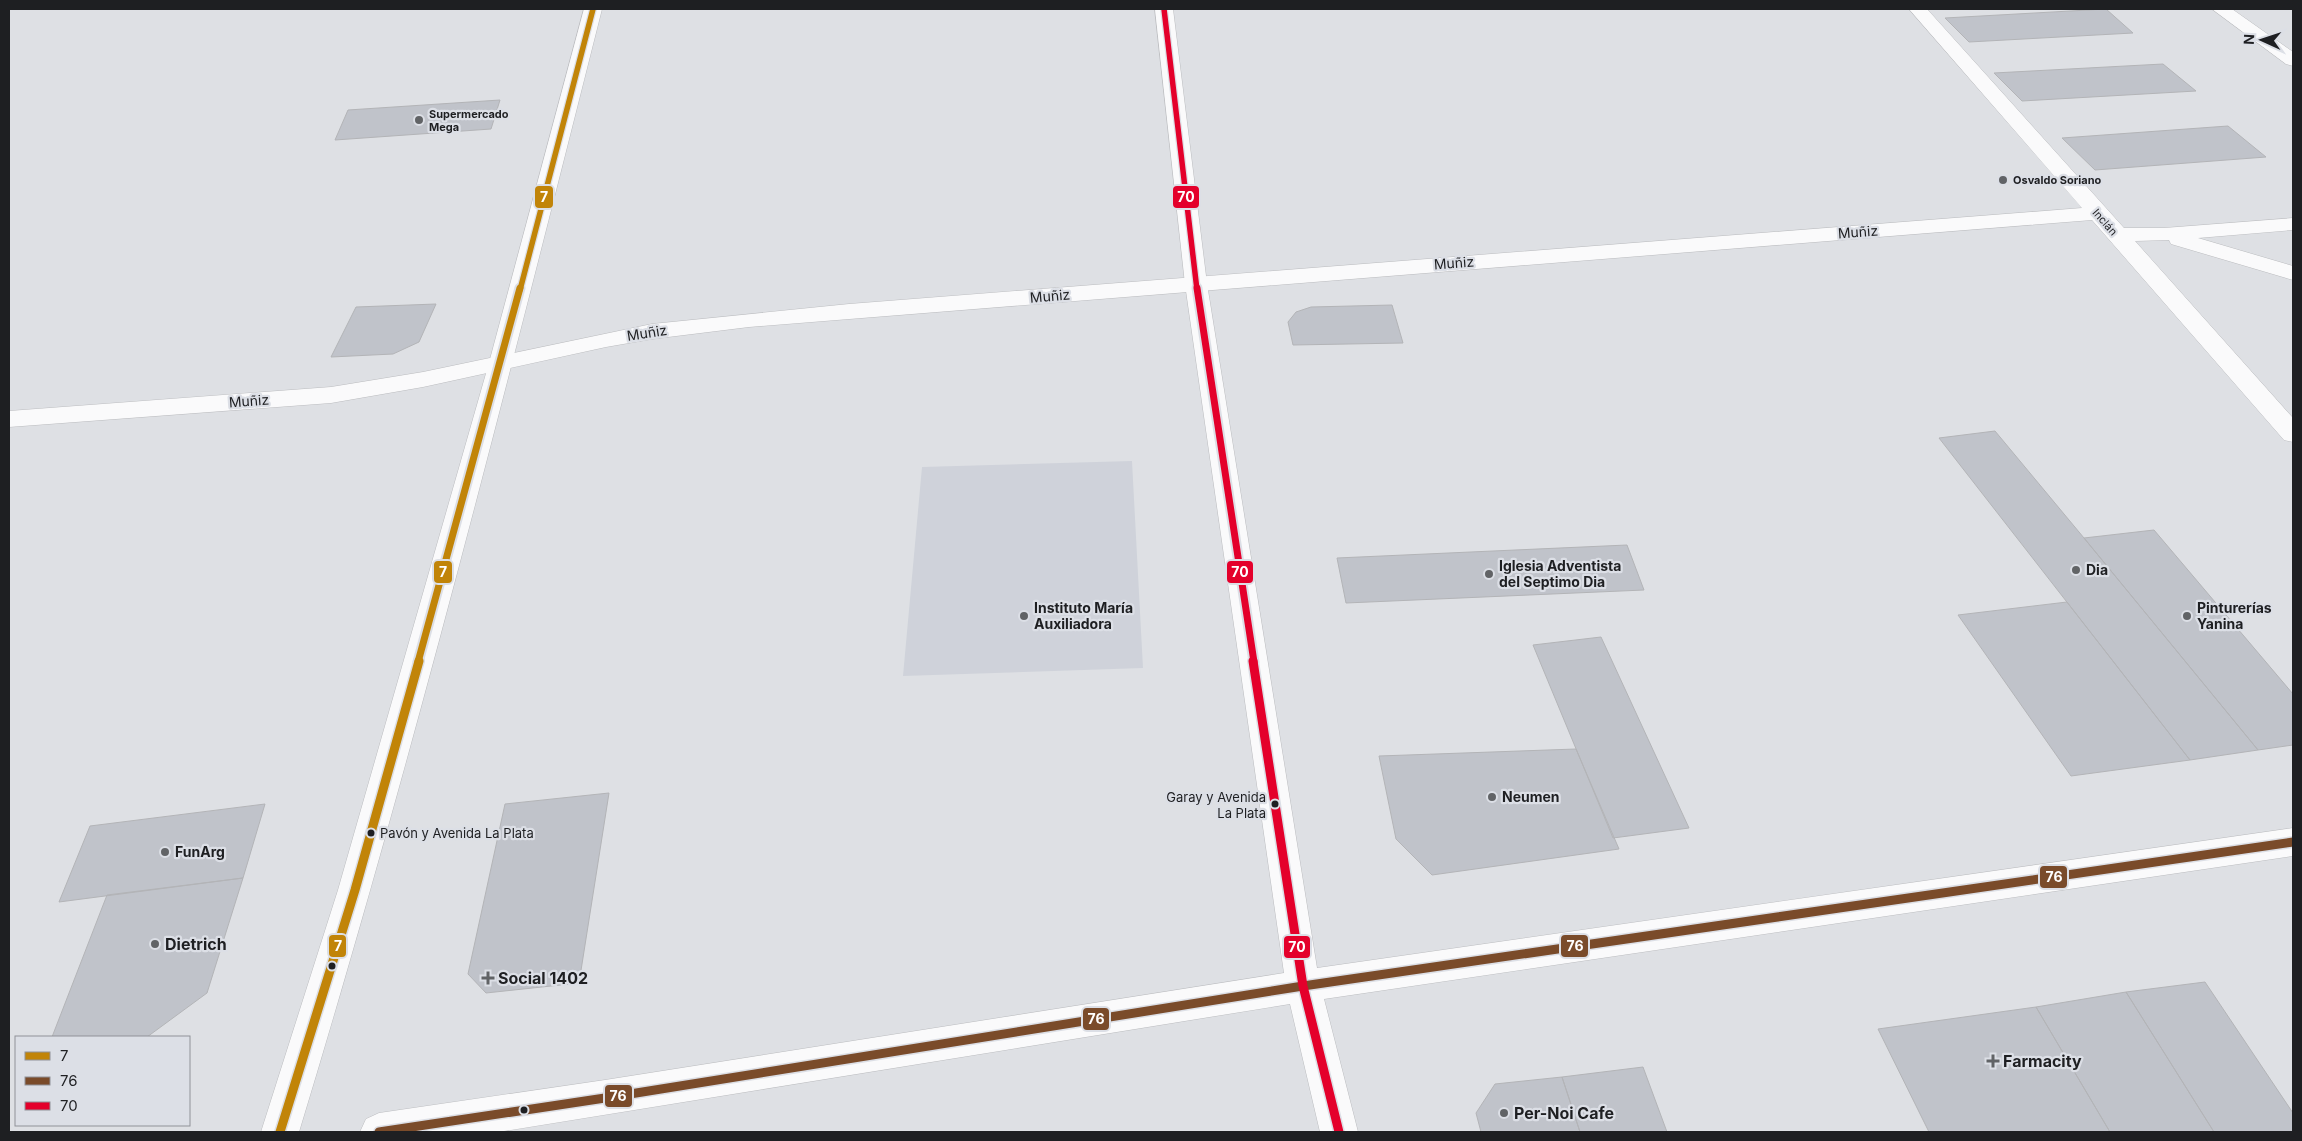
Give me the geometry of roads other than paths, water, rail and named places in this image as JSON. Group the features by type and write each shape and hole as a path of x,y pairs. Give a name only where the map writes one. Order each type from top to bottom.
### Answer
{"main road":[{"path":"280,1132 355,890 502,363 593,9"},
{"path":"1164,9 1196,284 1303,986 1339,1132"},
{"name":"Inclán","path":"1918,9 2293,434"},
{"path":"2221,9 2293,60"},
{"name":"Muñiz","path":"9,419 331,395 430,380 588,343 700,325 2098,213"},
{"path":"2116,235 2164,234 2293,224"},
{"path":"2164,234 2293,273"},
{"path":"379,1132 604,1098 1303,986 2293,842"}],"place":[{"name":"Supermercado Mega","path":"419,120"},
{"name":"Osvaldo Soriano","path":"2003,180"},
{"name":"Dia","path":"2076,570"},
{"name":"Iglesia Adventista del Septimo Dia","path":"1489,574"},
{"name":"Instituto María Auxiliadora","path":"1024,616"},
{"name":"Pinturerías Yanina","path":"2187,616"},
{"name":"Neumen","path":"1492,797"},
{"name":"Garay y Avenida La Plata","path":"1275,804"},
{"name":"Pavón y Avenida La Plata","path":"371,833"},
{"name":"FunArg","path":"165,852"},
{"name":"Dietrich","path":"155,944"},
{"name":"Social 1402","path":"488,978"},
{"name":"Farmacity","path":"1993,1061"},
{"name":"Per-Noi Cafe","path":"1504,1113"}]}
